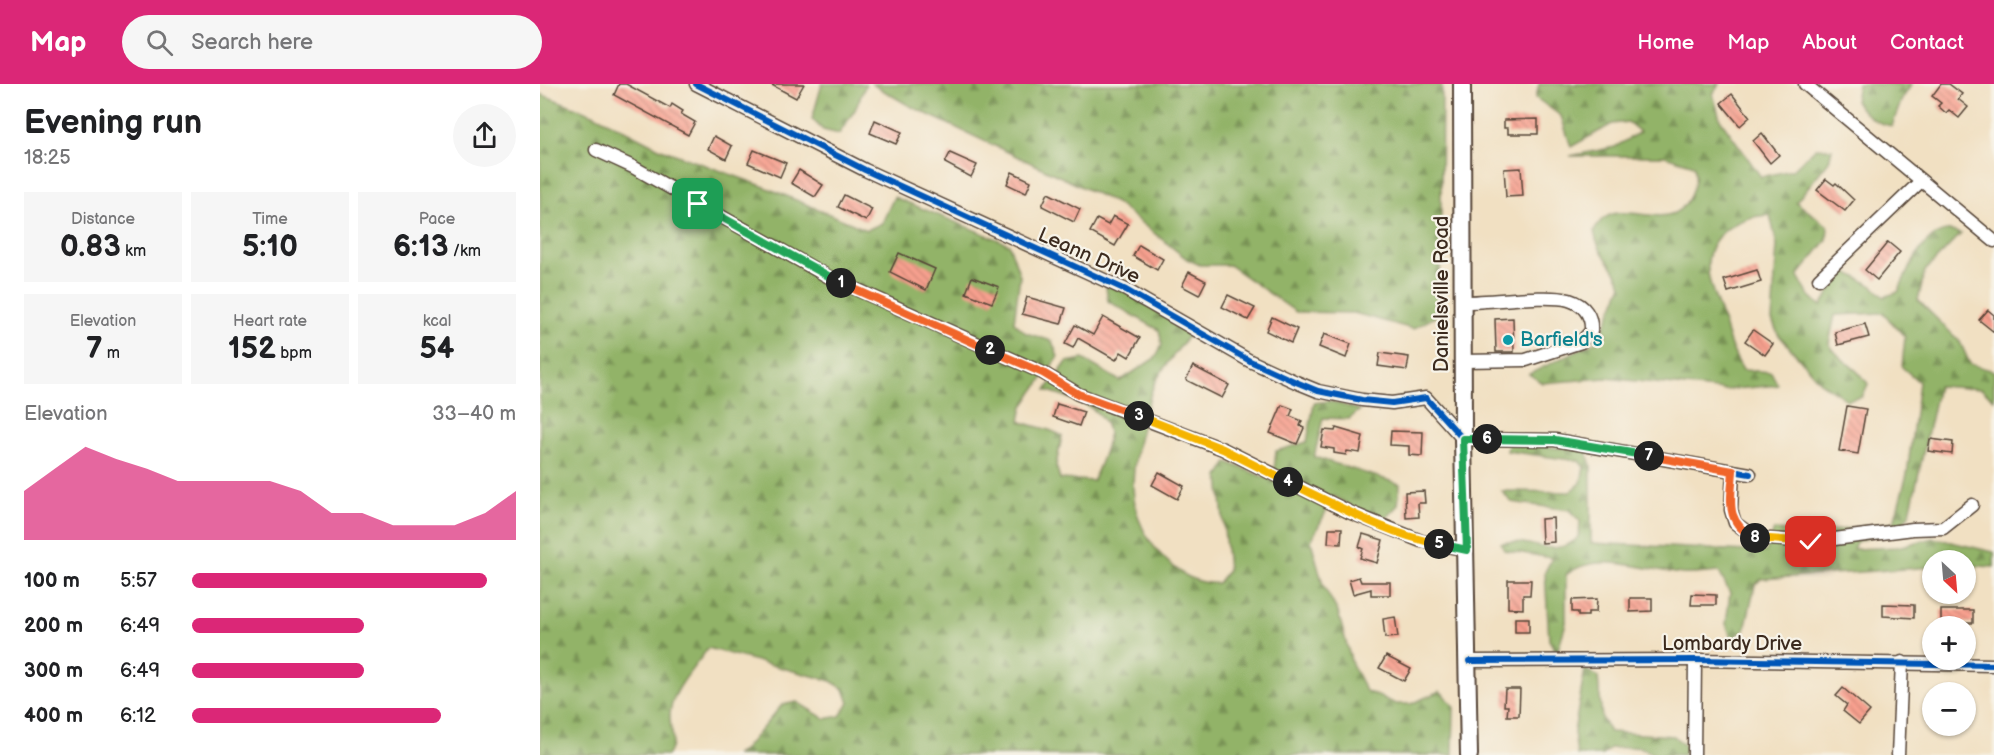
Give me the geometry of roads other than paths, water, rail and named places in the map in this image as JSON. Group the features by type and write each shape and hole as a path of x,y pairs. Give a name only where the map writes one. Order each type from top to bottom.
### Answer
{"main road":[{"name":"Danielsville Road","path":"1462,84 1462,361 1469,755"}],"street":[{"name":"Leann Drive","path":"696,84 865,170 1126,290 1250,361 1296,382 1318,391 1362,400 1392,403 1426,398 1463,439"},
{"path":"1805,84 1920,182 1994,241"},
{"path":"596,150 633,167 829,277 1043,373 1078,394 1223,449 1349,512 1421,541 1467,550"},
{"path":"1819,279 1920,182"},
{"path":"1462,361 1526,360 1581,342 1591,331 1592,321 1589,314 1570,300 1463,302"},
{"path":"1463,439 1555,440 1750,474"},
{"path":"1733,471 1731,510 1736,523 1756,538 1811,542 1913,529 1943,528 1972,505"},
{"path":"1694,755 1695,660"},
{"name":"Lombardy Drive","path":"1469,661 1695,660 1994,664"},
{"path":"1898,755 1902,662"}],"place":[{"name":"Barfield's","path":"1508,340"}]}
